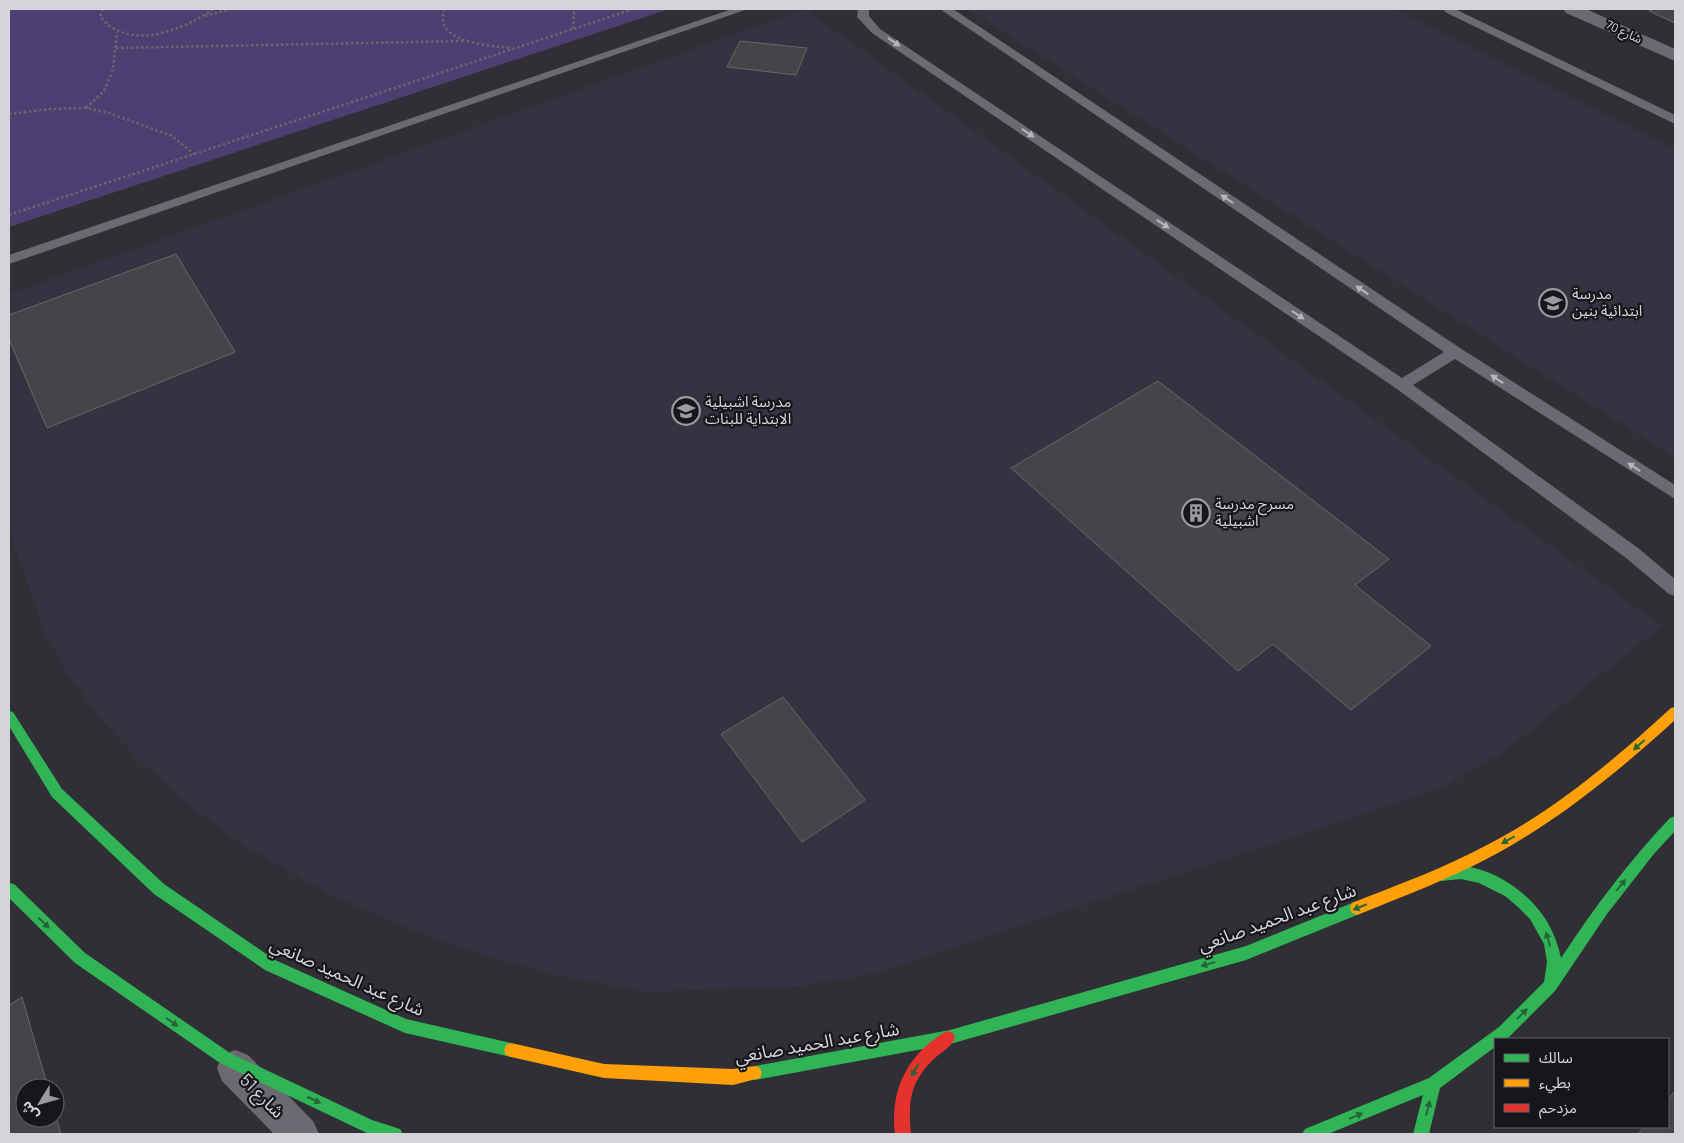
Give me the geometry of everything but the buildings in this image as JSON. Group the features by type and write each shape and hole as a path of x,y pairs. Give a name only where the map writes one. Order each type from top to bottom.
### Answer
{"main road":[{"name":"شارع عبد الحميد صانعي","path":"9,716 57,792 159,888 270,965 405,1026 604,1071 733,1076 950,1037 1246,953 1436,876 1509,840 1575,796 1625,758 1675,712"},
{"path":"1496,1038 1550,986 1602,909 1648,851 1675,822"},
{"path":"1436,876 1464,873 1496,882 1524,902 1545,929 1554,959 1550,986"},
{"path":"9,889 80,958 225,1058 370,1127 395,1134"},
{"path":"903,1134 901,1127 905,1089 922,1057 950,1037"},
{"path":"1310,1134 1434,1083 1494,1039"},
{"path":"1421,1134 1434,1083"}],"street":[{"name":"شارع 70","path":"1572,9 1675,56"},
{"name":"شارع 51","path":"225,1058 300,1134"}],"lane":[{"path":"9,260 742,9"},
{"path":"864,9 863,17 876,31 1402,384 1632,553 1675,589"},
{"path":"946,9 1455,352 1675,494"},
{"path":"1449,10 1674,118"},
{"path":"1402,384 1455,352"}],"path":[{"path":"103,9 100,16 104,26 117,32 152,34 172,31 205,16 231,9"},
{"path":"205,16 213,9"},
{"path":"444,9 442,14 449,31 464,41"},
{"path":"573,29 574,9"},
{"path":"9,215 634,9"},
{"path":"86,108 104,91 113,70 117,32"},
{"path":"116,48 464,41 516,48"},
{"path":"9,114 50,108 86,108 110,113 172,136 194,155"}],"shaded area":[{"path":"9,9 669,9 9,227"},
{"name":"مدرسة اشبيلية الابتداية للبنات","path":"805,9 1662,626 1501,754 1439,789 874,974 802,986 645,992 549,974 477,953 407,928 329,894 243,845 184,801 138,759 102,721 67,674 44,631 9,529 9,294"},
{"name":"مدرسة ابتدائية بنين","path":"967,9 1396,9 1675,149 1675,458"}],"traffic: fast":[{"path":"9,716 57,793 159,889 270,965 405,1026 511,1050"},
{"path":"1496,1038 1550,986 1602,909 1648,851 1675,822"},
{"path":"1441,875 1461,873 1480,876 1510,891 1523,902 1544,929 1550,943 1554,959 1550,986"},
{"path":"9,889 80,958 225,1058 370,1127 395,1134"},
{"path":"755,1073 950,1037 1246,953 1357,908"},
{"path":"1310,1134 1434,1083 1494,1039"},
{"path":"1421,1134 1434,1083"}],"traffic: slow":[{"path":"1357,908 1454,868 1491,850 1532,826 1596,780 1675,712"},
{"path":"511,1050 604,1071 733,1077 755,1073"}],"traffic: jam":[{"path":"903,1134 902,1104 904,1090 909,1078 925,1057 948,1038"}],"place":[{"name":"مدرسة ابتدائية بنين","path":"1553,303"},
{"name":"مدرسة اشبيلية الابتداية للبنات","path":"686,411"},
{"name":"مسرح مدرسة اشبيلية","path":"1196,513"}]}
